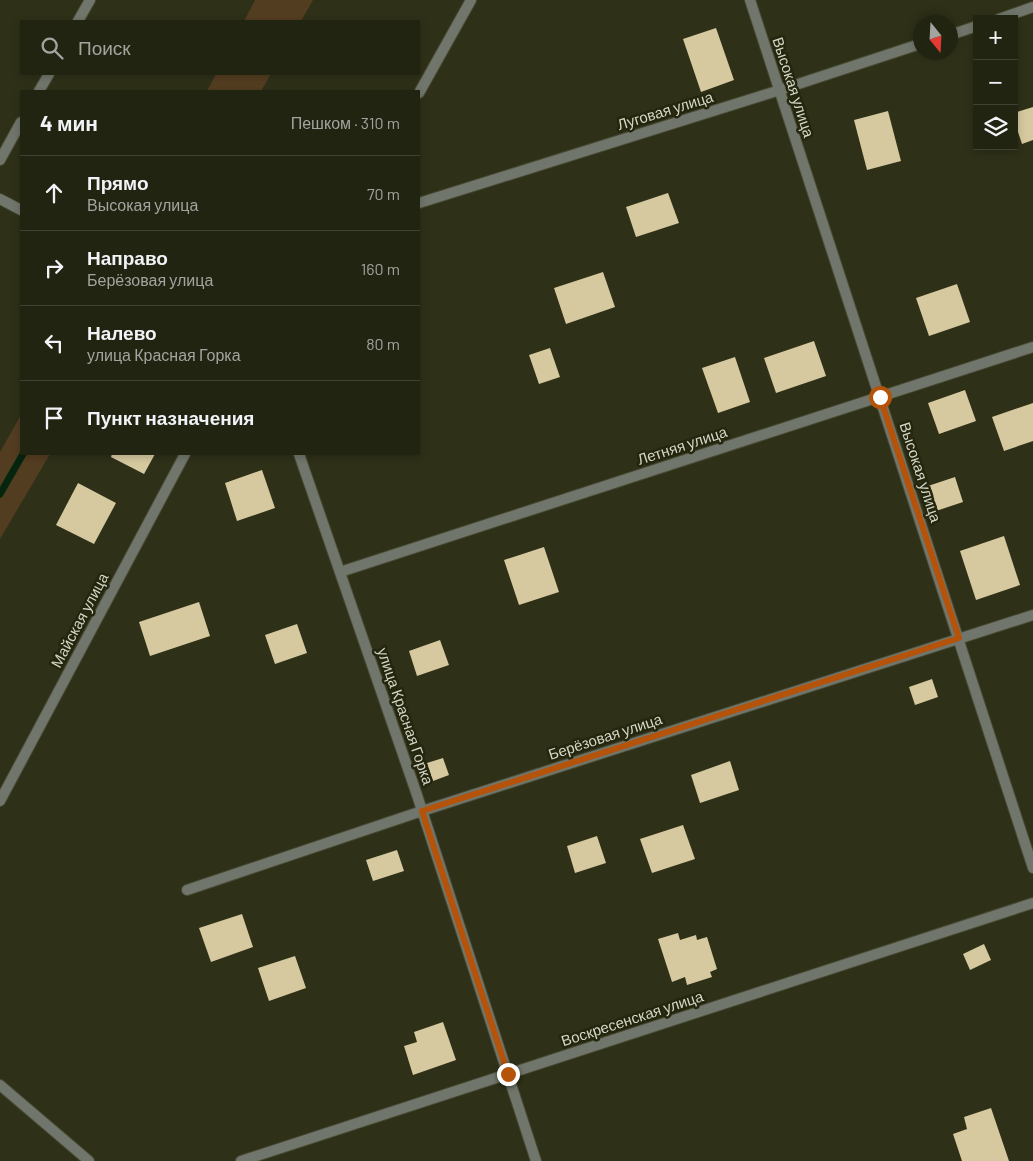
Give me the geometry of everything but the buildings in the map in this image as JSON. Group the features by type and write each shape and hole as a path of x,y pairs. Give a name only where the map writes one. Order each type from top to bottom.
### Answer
{"street":[{"path":"79,20 90,0"},
{"path":"420,91 471,0"},
{"name":"Высокая улица","path":"750,0 1033,868"},
{"path":"1011,15 1033,8"},
{"path":"958,32 973,27"},
{"name":"Луговая улица","path":"420,203 913,46"},
{"path":"40,90 48,75"},
{"path":"0,160 20,124"},
{"path":"0,199 20,209"},
{"name":"Летняя улица","path":"340,572 1033,348"},
{"name":"Майская улица","path":"0,801 185,455"},
{"name":"улица Красная Горка","path":"299,455 422,811 536,1161"},
{"name":"Берёзовая улица","path":"187,890 422,811 1033,615"},
{"name":"Воскресенская улица","path":"241,1161 1033,903"},
{"path":"0,1085 89,1161"}],"shaded area":[{"path":"255,0 313,0 302,20 245,20"},
{"path":"215,75 270,75 262,90 208,90"},
{"path":"20,417 20,455 49,455 0,539 0,452"}],"waterway":[{"path":"0,494 22,455"}],"route":[{"path":"508,1074 422,811 959,638 880,397"}]}
